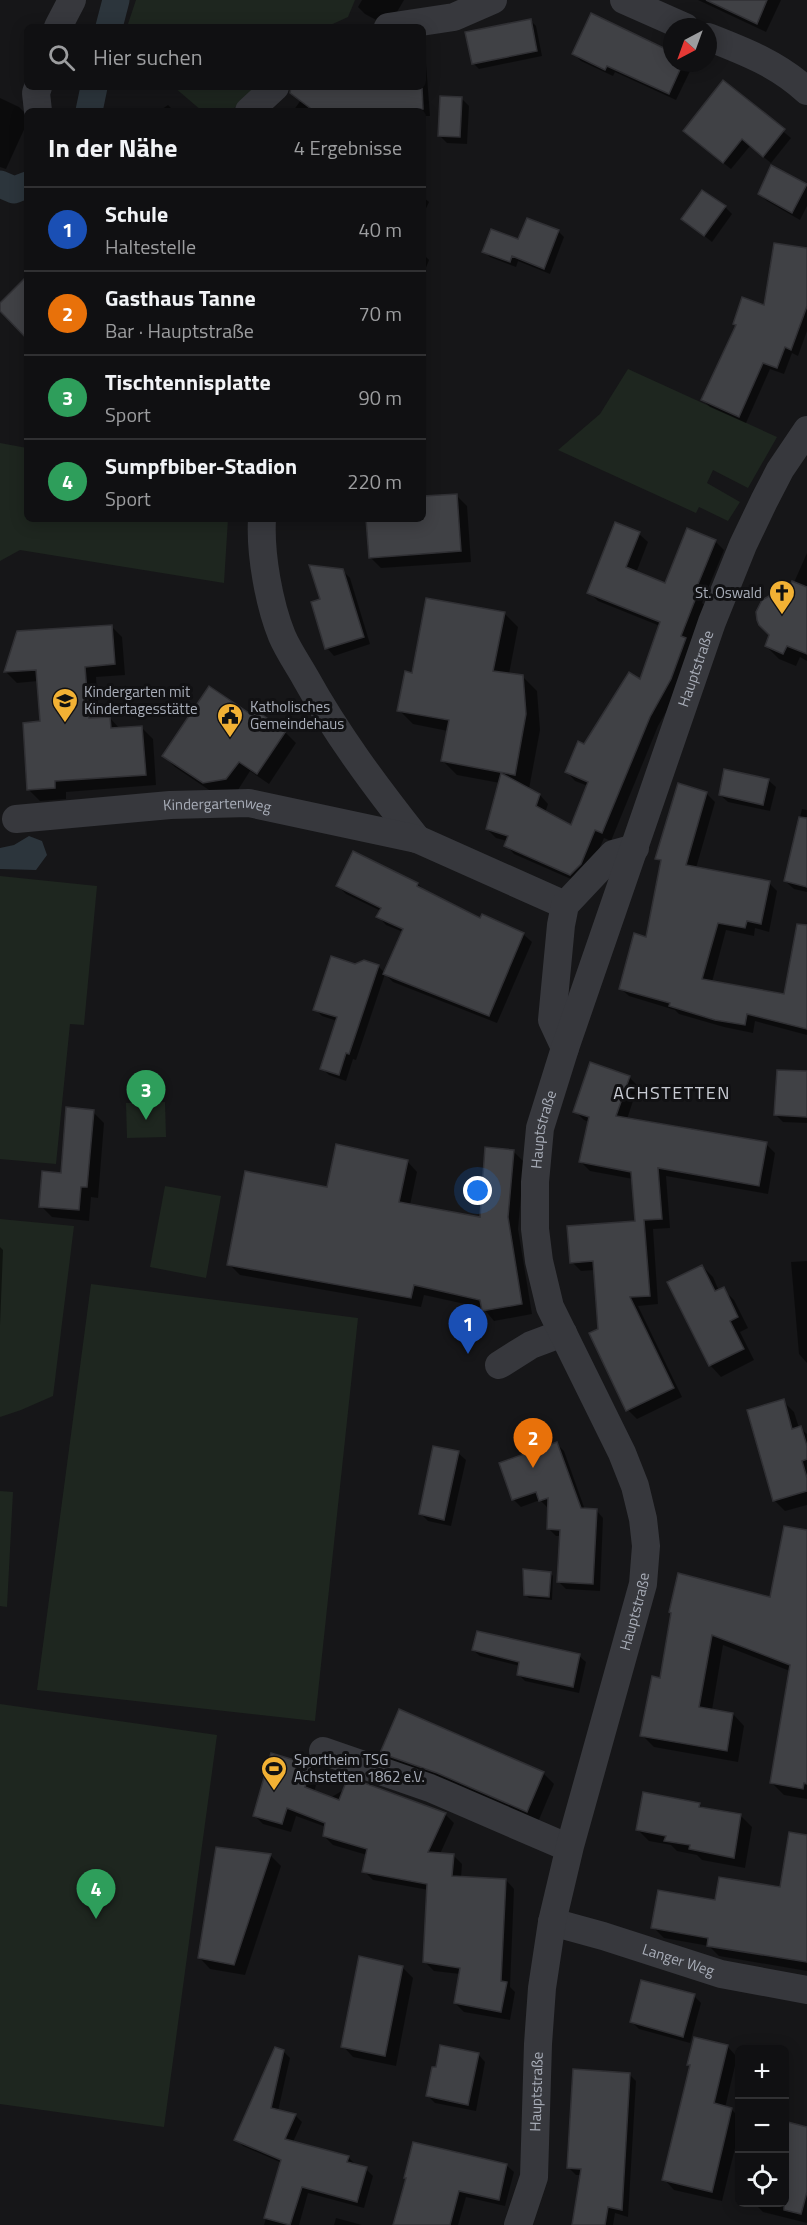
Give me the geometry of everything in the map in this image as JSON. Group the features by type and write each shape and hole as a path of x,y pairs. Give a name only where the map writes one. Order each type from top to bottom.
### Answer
{"street":[{"path":"60,24 72,0"},
{"path":"406,24 454,16 493,0"},
{"path":"624,0 665,18"},
{"path":"717,41 764,60 794,78 807,90"},
{"path":"37,90 38,108"},
{"path":"252,108 272,90"},
{"name":"Hauptstraße","path":"518,2225 534,2177 538,2044 552,1922 569,1848 643,1584 646,1546 635,1486 622,1453 550,1307 539,1262 535,1229 535,1182 540,1128 565,1048 712,622 742,545 780,470 807,430"},
{"name":"Kindergartenweg","path":"262,522 261,536 271,600 282,637 321,706 371,782 417,839"},
{"name":"Kindergartenweg","path":"16,819 170,804 249,803 417,839 565,905"},
{"path":"565,1048 552,1020 565,905 613,854 635,848"},
{"path":"499,1365 531,1345 563,1332"},
{"path":"323,1751 430,1788 569,1848"},
{"name":"Langer Weg","path":"552,1922 721,1974 807,1990"}],"shaded area":[{"path":"136,0 355,0 348,17 333,24 128,24"},
{"path":"178,90 254,90 234,108 198,108"},
{"path":"628,369 777,437 748,488 713,470 707,483 740,502 728,521 699,507 696,513 558,450 600,414"},
{"path":"0,443 24,447 24,522 228,522 224,583 20,550 0,561"},
{"path":"29,836 42,841 47,855 36,870 0,869 0,848 14,845"},
{"path":"0,876 97,886 84,1025 70,1024 56,1164 0,1159"},
{"path":"165,1102 166,1137 127,1138 126,1103"},
{"path":"165,1186 221,1196 206,1278 150,1267"},
{"path":"0,1219 74,1226 53,1396 0,1417"},
{"path":"91,1284 358,1318 315,1721 37,1690"},
{"path":"0,1491 13,1492 7,1607 0,1606"},
{"path":"0,1704 217,1735 164,2127 0,2104"}],"building":[{"path":"706,0 767,0 757,24"},
{"path":"591,13 663,48 663,72 679,72 669,94 607,66 605,70 572,54"},
{"path":"531,19 537,51 472,64 465,32"},
{"path":"723,80 785,129 763,157 742,139 723,163 683,131"},
{"path":"290,90 422,90 423,108 310,108 290,93"},
{"path":"440,96 462,97 460,137 438,136"},
{"path":"771,165 807,184 792,213 758,194"},
{"path":"702,190 726,206 704,236 681,219"},
{"path":"527,218 559,230 544,269 512,256 510,262 482,252 491,229 518,239"},
{"path":"774,243 807,248 807,306 791,350 785,347 777,368 763,363 739,417 701,400 736,325 733,324 742,297 764,305"},
{"path":"24,279 24,336 0,311 0,303"},
{"path":"457,494 461,551 369,558 366,522 426,522 426,496"},
{"path":"615,522 640,532 626,567 665,583 687,528 716,540 694,594 697,595 681,636 686,638 671,679 650,717 602,833 595,830 581,864 570,875 504,846 508,836 486,829 501,773 540,794 536,806 571,825 588,782 565,772 578,741 584,744 629,672 640,679 660,622 587,593"},
{"path":"309,565 343,569 364,637 325,649 311,602 320,599"},
{"name":"St. Oswald","path":"792,581 807,587 807,654 787,646 783,654 765,646 769,635 757,620 756,612 762,600 788,592"},
{"path":"426,598 505,612 493,671 523,675 526,714 515,775 441,761 449,720 397,711 405,671 412,673"},
{"path":"112,625 115,664 85,667 89,718 110,717 111,728 142,726 146,775 55,781 55,788 27,790 23,723 40,721 36,670 4,672 17,631"},
{"path":"209,686 252,715 255,710 286,731 257,774 239,762 226,779 203,783 162,756"},
{"path":"724,769 769,779 763,805 719,795"},
{"path":"678,783 707,792 686,865 770,881 761,924 747,921 745,928 718,923 702,979 784,994 797,924 807,925 807,1029 747,1014 745,1025 715,1020 669,1006 670,1003 619,989 634,933 646,937 661,860 655,859"},
{"path":"799,817 807,818 807,887 784,881"},
{"path":"353,851 418,883 417,886 480,918 482,914 524,933 489,1016 383,974 403,929 376,917 381,908 336,886"},
{"path":"331,956 355,964 364,960 379,965 349,1054 346,1053 339,1075 320,1069 337,1017 313,1010"},
{"path":"590,1062 630,1076 616,1116 767,1142 759,1186 658,1168 662,1219 644,1220 650,1296 630,1297 674,1388 626,1411 589,1333 598,1329 593,1261 570,1263 567,1226 635,1221 631,1172 579,1162 589,1117 573,1112"},
{"path":"777,1070 807,1071 807,1117 774,1115"},
{"path":"66,1107 94,1110 87,1187 81,1187 79,1210 39,1207 42,1171 61,1173"},
{"path":"336,1144 408,1160 399,1202 480,1217 485,1147 514,1150 508,1217 522,1304 482,1311 480,1300 414,1285 411,1298 227,1265 245,1171 327,1187"},
{"path":"702,1265 715,1291 724,1287 738,1317 730,1321 744,1349 709,1366 667,1282"},
{"path":"784,1399 792,1429 801,1426 807,1446 807,1459 802,1461 807,1478 807,1491 773,1501 747,1410"},
{"path":"557,1442 581,1508 597,1509 593,1584 557,1582 560,1530 547,1529 548,1498 539,1501 536,1492 512,1500 499,1463"},
{"path":"433,1446 459,1451 444,1520 419,1514"},
{"path":"784,1526 807,1530 807,1784 804,1783 803,1789 770,1783 790,1665 712,1635 699,1707 733,1713 727,1751 640,1736 652,1676 660,1678 671,1613 669,1612 678,1573 770,1597"},
{"path":"523,1569 551,1572 549,1597 524,1595"},
{"path":"477,1631 580,1654 573,1687 517,1675 519,1662 472,1650"},
{"path":"399,1709 544,1772 527,1812 437,1773 380,1753"},
{"path":"271,1753 311,1765 305,1787 339,1800 348,1777 446,1813 428,1852 454,1854 452,1876 506,1879 501,1981 507,1982 501,2012 454,2003 460,1968 423,1962 427,1884 362,1872 367,1849 323,1836 325,1823 287,1808 282,1824 253,1816"},
{"path":"643,1792 700,1803 699,1807 741,1814 734,1858 689,1849 690,1845 664,1841 666,1836 636,1830"},
{"path":"789,1832 807,1835 807,1962 707,1946 708,1938 651,1928 658,1890 715,1900 719,1877 780,1887"},
{"path":"216,1847 271,1854 234,1965 198,1958"},
{"path":"359,1956 403,1966 385,2056 341,2047"},
{"path":"641,1980 695,1994 683,2037 630,2022"},
{"path":"694,2037 728,2045 714,2103 732,2108 712,2192 662,2180 690,2065 687,2065"},
{"path":"440,2045 479,2053 468,2105 426,2096 432,2067 436,2067"},
{"path":"275,2047 284,2050 271,2108 296,2114 285,2139 349,2156 347,2162 367,2167 357,2202 302,2187 290,2225 264,2218 281,2160 234,2140"},
{"path":"573,2069 630,2073 622,2210 608,2207 605,2225 572,2225 581,2169 567,2168"},
{"path":"789,2122 807,2127 807,2192 801,2214 784,2210 784,2207 789,2207"},
{"path":"413,2142 507,2164 499,2200 459,2191 450,2225 393,2225"}],"waterway":[{"path":"110,24 116,0"},
{"path":"90,108 93,90"},
{"path":"0,184 14,190 24,186"}],"place":[{"name":"St. Oswald","path":"782,616"},
{"name":"Kindergarten mit Kindertagesstätte","path":"65,724"},
{"name":"Katholisches Gemeindehaus","path":"230,739"},
{"name":"Tischtennisplatte","path":"146,1120"},
{"name":"Schule","path":"468,1354"},
{"name":"Gasthaus Tanne","path":"533,1468"},
{"name":"Sportheim TSG Achstetten 1862 e.V.","path":"274,1792"},
{"name":"Sumpfbiber-Stadion","path":"96,1919"}],"district":[{"name":"ACHSTETTEN","path":"672,1093"}]}
